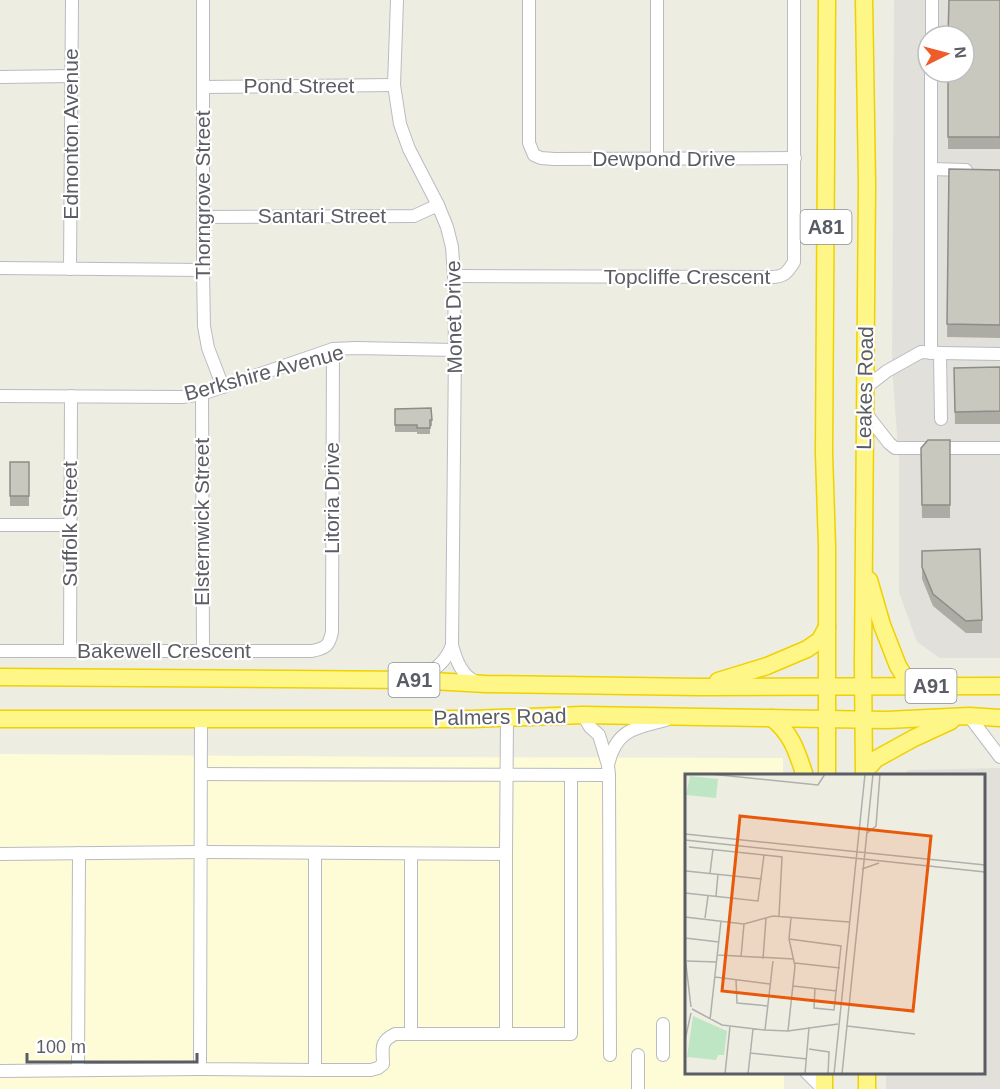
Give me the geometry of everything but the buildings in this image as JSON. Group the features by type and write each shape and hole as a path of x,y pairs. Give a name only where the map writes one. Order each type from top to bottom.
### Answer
{"highway":[{"name":"Leakes Road","path":"827,0 825,454 828,547 827,774"},
{"name":"Leakes Road","path":"864,0 867,183 863,562 864,774"},
{"path":"863,562 882,625 898,666 906,679 919,686"},
{"path":"700,687 767,666 807,649 820,640 827,627"},
{"name":"Palmers Road","path":"0,677 414,681 700,687 1000,686"},
{"name":"Palmers Road","path":"0,719 507,718 583,715 863,720 1000,718"},
{"path":"865,774 876,759 914,738 965,717"},
{"path":"772,718 790,736 804,774"},
{"path":"823,1089 824,1074"}],"street":[{"name":"Edmonton Avenue","path":"70,268 72,0"},
{"name":"Thorngrove Street","path":"203,0 204,326 208,348 223,387"},
{"name":"Monet Drive","path":"396,0 394,85 400,124 409,149 438,205 452,247 455,350 452,645 463,673 473,681 486,684"},
{"name":"Dewpond Drive","path":"529,0 529,143 534,155 554,159 795,158"},
{"path":"657,0 657,159"},
{"name":"Topcliffe Crescent","path":"454,276 781,277 794,262 794,0"},
{"path":"932,0 932,24"},
{"path":"0,77 72,76"},
{"path":"932,84 931,169 935,353 940,419"},
{"name":"Pond Street","path":"203,87 394,85"},
{"path":"931,169 977,170"},
{"name":"Santari Street","path":"203,217 414,216 438,205"},
{"path":"0,268 203,270"},
{"name":"Berkshire Avenue","path":"0,396 182,397 202,394 333,349 455,350"},
{"name":"Litoria Drive","path":"327,646 332,632 333,349"},
{"path":"865,388 887,371 921,352 1000,354"},
{"name":"Elsternwick Street","path":"202,394 203,651"},
{"name":"Suffolk Street","path":"70,651 71,396"},
{"path":"864,411 895,448 1000,448"},
{"path":"0,525 71,525"},
{"path":"414,681 438,667 448,655 452,645"},
{"name":"Bakewell Crescent","path":"0,651 312,651 327,646"},
{"path":"583,715 599,735 609,770"},
{"path":"610,1055 609,770 613,746 631,730 680,717"},
{"path":"965,717 1000,757"},
{"path":"506,1034 507,718"},
{"path":"200,1069 201,719"},
{"path":"201,774 571,775 609,770"},
{"path":"0,1071 371,1070 382,1064 386,1038 395,1034 571,1034 571,775"},
{"path":"0,854 201,852 506,854"},
{"path":"78,853 78,1070"},
{"path":"315,853 315,1070"},
{"path":"411,854 411,1034"},
{"path":"663,1024 663,1055"},
{"path":"638,1055 638,1089"},
{"path":"809,1074 823,1089"}],"shaded area":[{"path":"894,0 1000,0 1000,658 940,658 917,642 899,592 899,461 892,367"},
{"path":"0,754 783,758 783,774 685,774 685,1074 784,1074 784,1089 0,1089"},
{"path":"1000,768 1000,1089 886,1089 886,1074 985,1074 985,774 905,774 908,770"}]}
